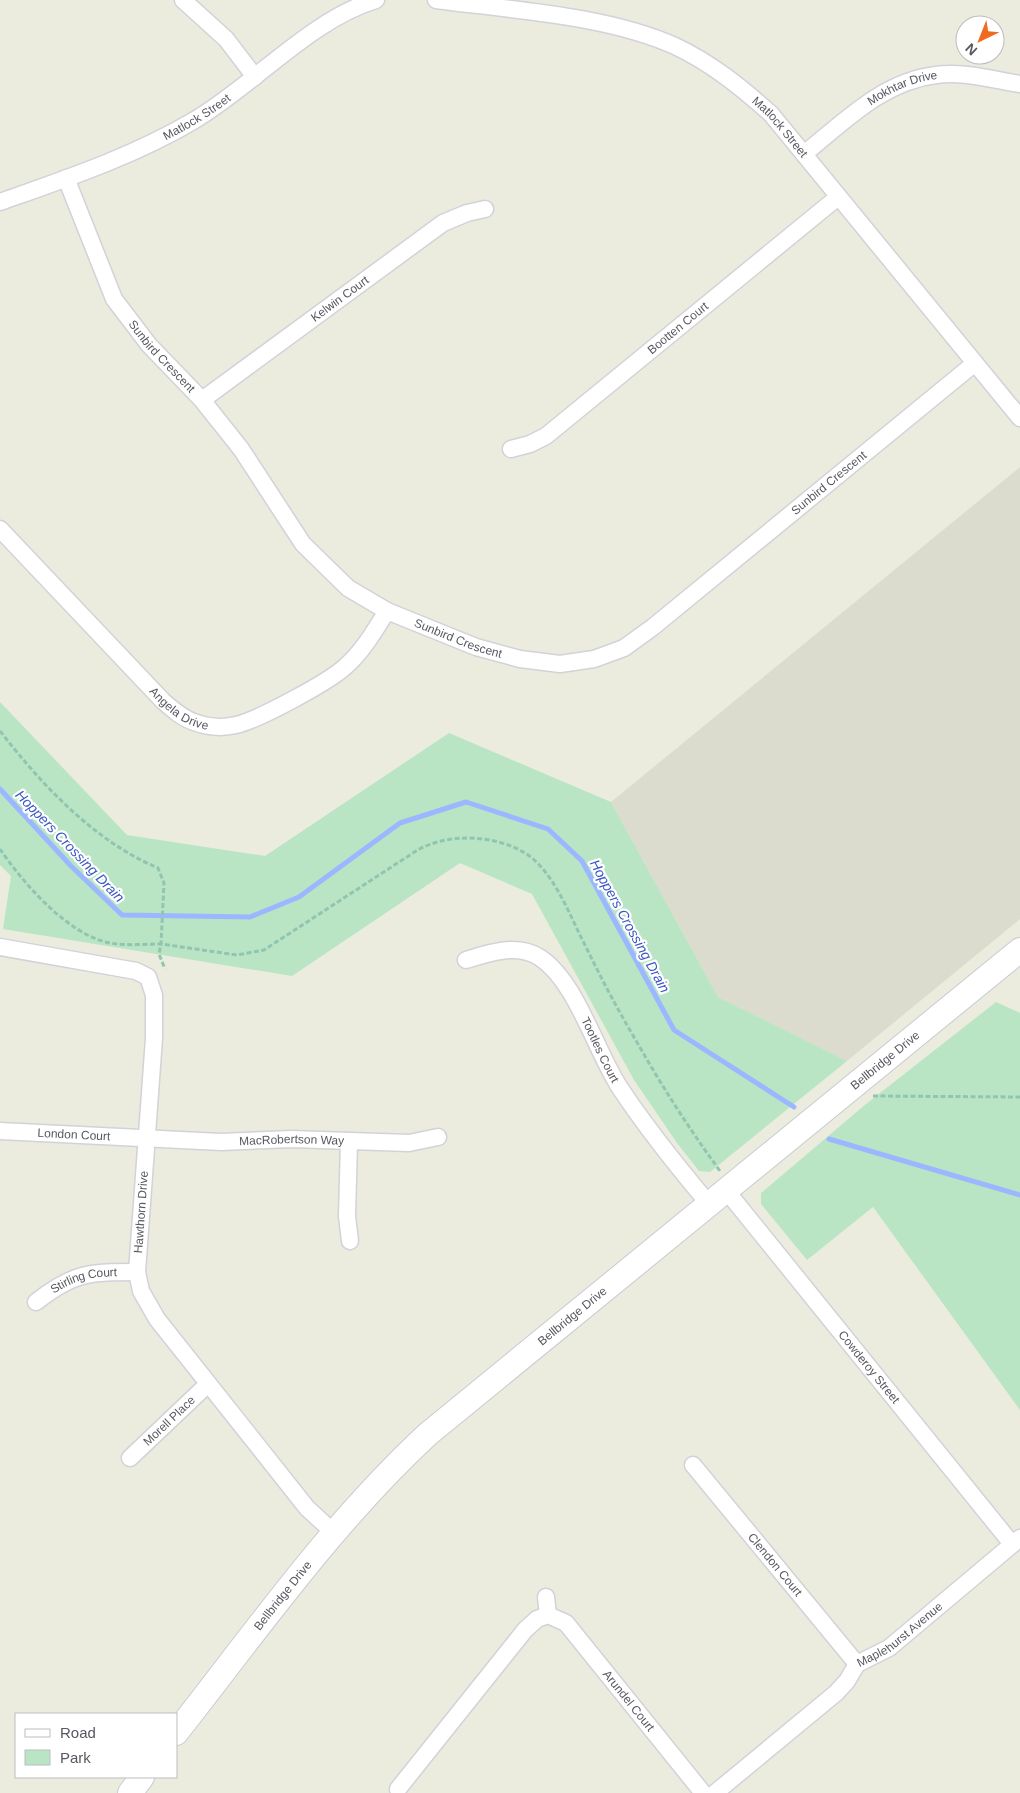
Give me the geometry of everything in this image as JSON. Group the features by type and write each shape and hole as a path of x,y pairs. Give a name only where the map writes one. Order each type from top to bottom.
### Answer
{"street":[{"path":"183,0 226,39 255,77"},
{"name":"Matlock Street","path":"0,202 66,178 193,121 326,23 356,6 376,0"},
{"name":"Matlock Street","path":"436,0 598,22 638,32 674,46 706,62 738,84 771,114 1020,418"},
{"name":"Mokhtar Drive","path":"804,154 871,100 903,82 937,74 970,76 1020,84"},
{"name":"Sunbird Crescent","path":"66,178 114,299 149,345 202,400 241,449 303,544 348,588 387,611 476,647 520,659 560,664 594,659 624,648 653,627 975,363"},
{"name":"Bootten Court","path":"511,449 530,444 546,436 838,197"},
{"name":"Kelwin Court","path":"202,400 443,223 467,213 485,209"},
{"name":"Angela Drive","path":"0,529 163,701 179,714 194,722 215,726 236,725 260,716 319,684 346,666 368,642 387,611"},
{"name":"Hawthorn Drive","path":"0,947 136,971 148,977 154,995 154,1038 137,1272 141,1291 152,1312 208,1384 307,1508 333,1532"},
{"name":"Tootles Court","path":"466,960 506,950 522,950 538,956 554,968 566,986 619,1087 657,1141 720,1186"},
{"name":"Bellbridge Drive","path":"178,1730 333,1532 384,1475 428,1434 720,1186 1020,950"},
{"name":"London Court","path":"0,1131 146,1139"},
{"name":"MacRobertson Way","path":"146,1139 221,1142 292,1139 409,1143 438,1137"},
{"path":"349,1142 347,1216 350,1241"},
{"name":"Cowderoy Street","path":"720,1186 1016,1540"},
{"name":"Stirling Court","path":"36,1302 59,1284 75,1277 96,1272 137,1272"},
{"name":"Morell Place","path":"130,1458 208,1384"},
{"name":"Clendon Court","path":"693,1465 857,1664"},
{"name":"Maplehurst Avenue","path":"715,1793 836,1693 847,1681 857,1664 889,1648 1016,1540"},
{"path":"398,1789 525,1630 536,1620 548,1615 546,1597"},
{"name":"Arundel Court","path":"548,1615 557,1617 566,1623 703,1793"},
{"path":"130,1793 141,1778"}],"path":[{"path":"0,731 32,771 106,840 126,853 158,868 164,883 159,954 165,969"},
{"path":"0,849 24,881 66,920 83,932 111,943 161,944 237,955 250,954 277,943 427,845 459,839 488,841 509,846 525,853 551,880 607,989 676,1108 721,1172 720,1186"},
{"path":"870,1097 1020,1096"}],"shaded area":[{"path":"1020,467 1020,919 847,1061 718,997 611,802"}],"green space":[{"path":"0,702 127,835 265,856 449,733 611,802 718,997 847,1061 710,1172 699,1171 677,1143 634,1080 532,894 460,863 292,976 3,929 11,876 0,865"},
{"path":"996,1002 1020,1013 1020,1410 873,1207 807,1260 761,1204 761,1193 866,1104"}],"waterway":[{"name":"Hoppers Crossing Drain","path":"0,789 71,866 122,915 250,917 299,897 400,823 466,802 548,829 582,861 674,1030 794,1107"},
{"name":"Hoppers Crossing Drain","path":"829,1139 1020,1195"}]}
